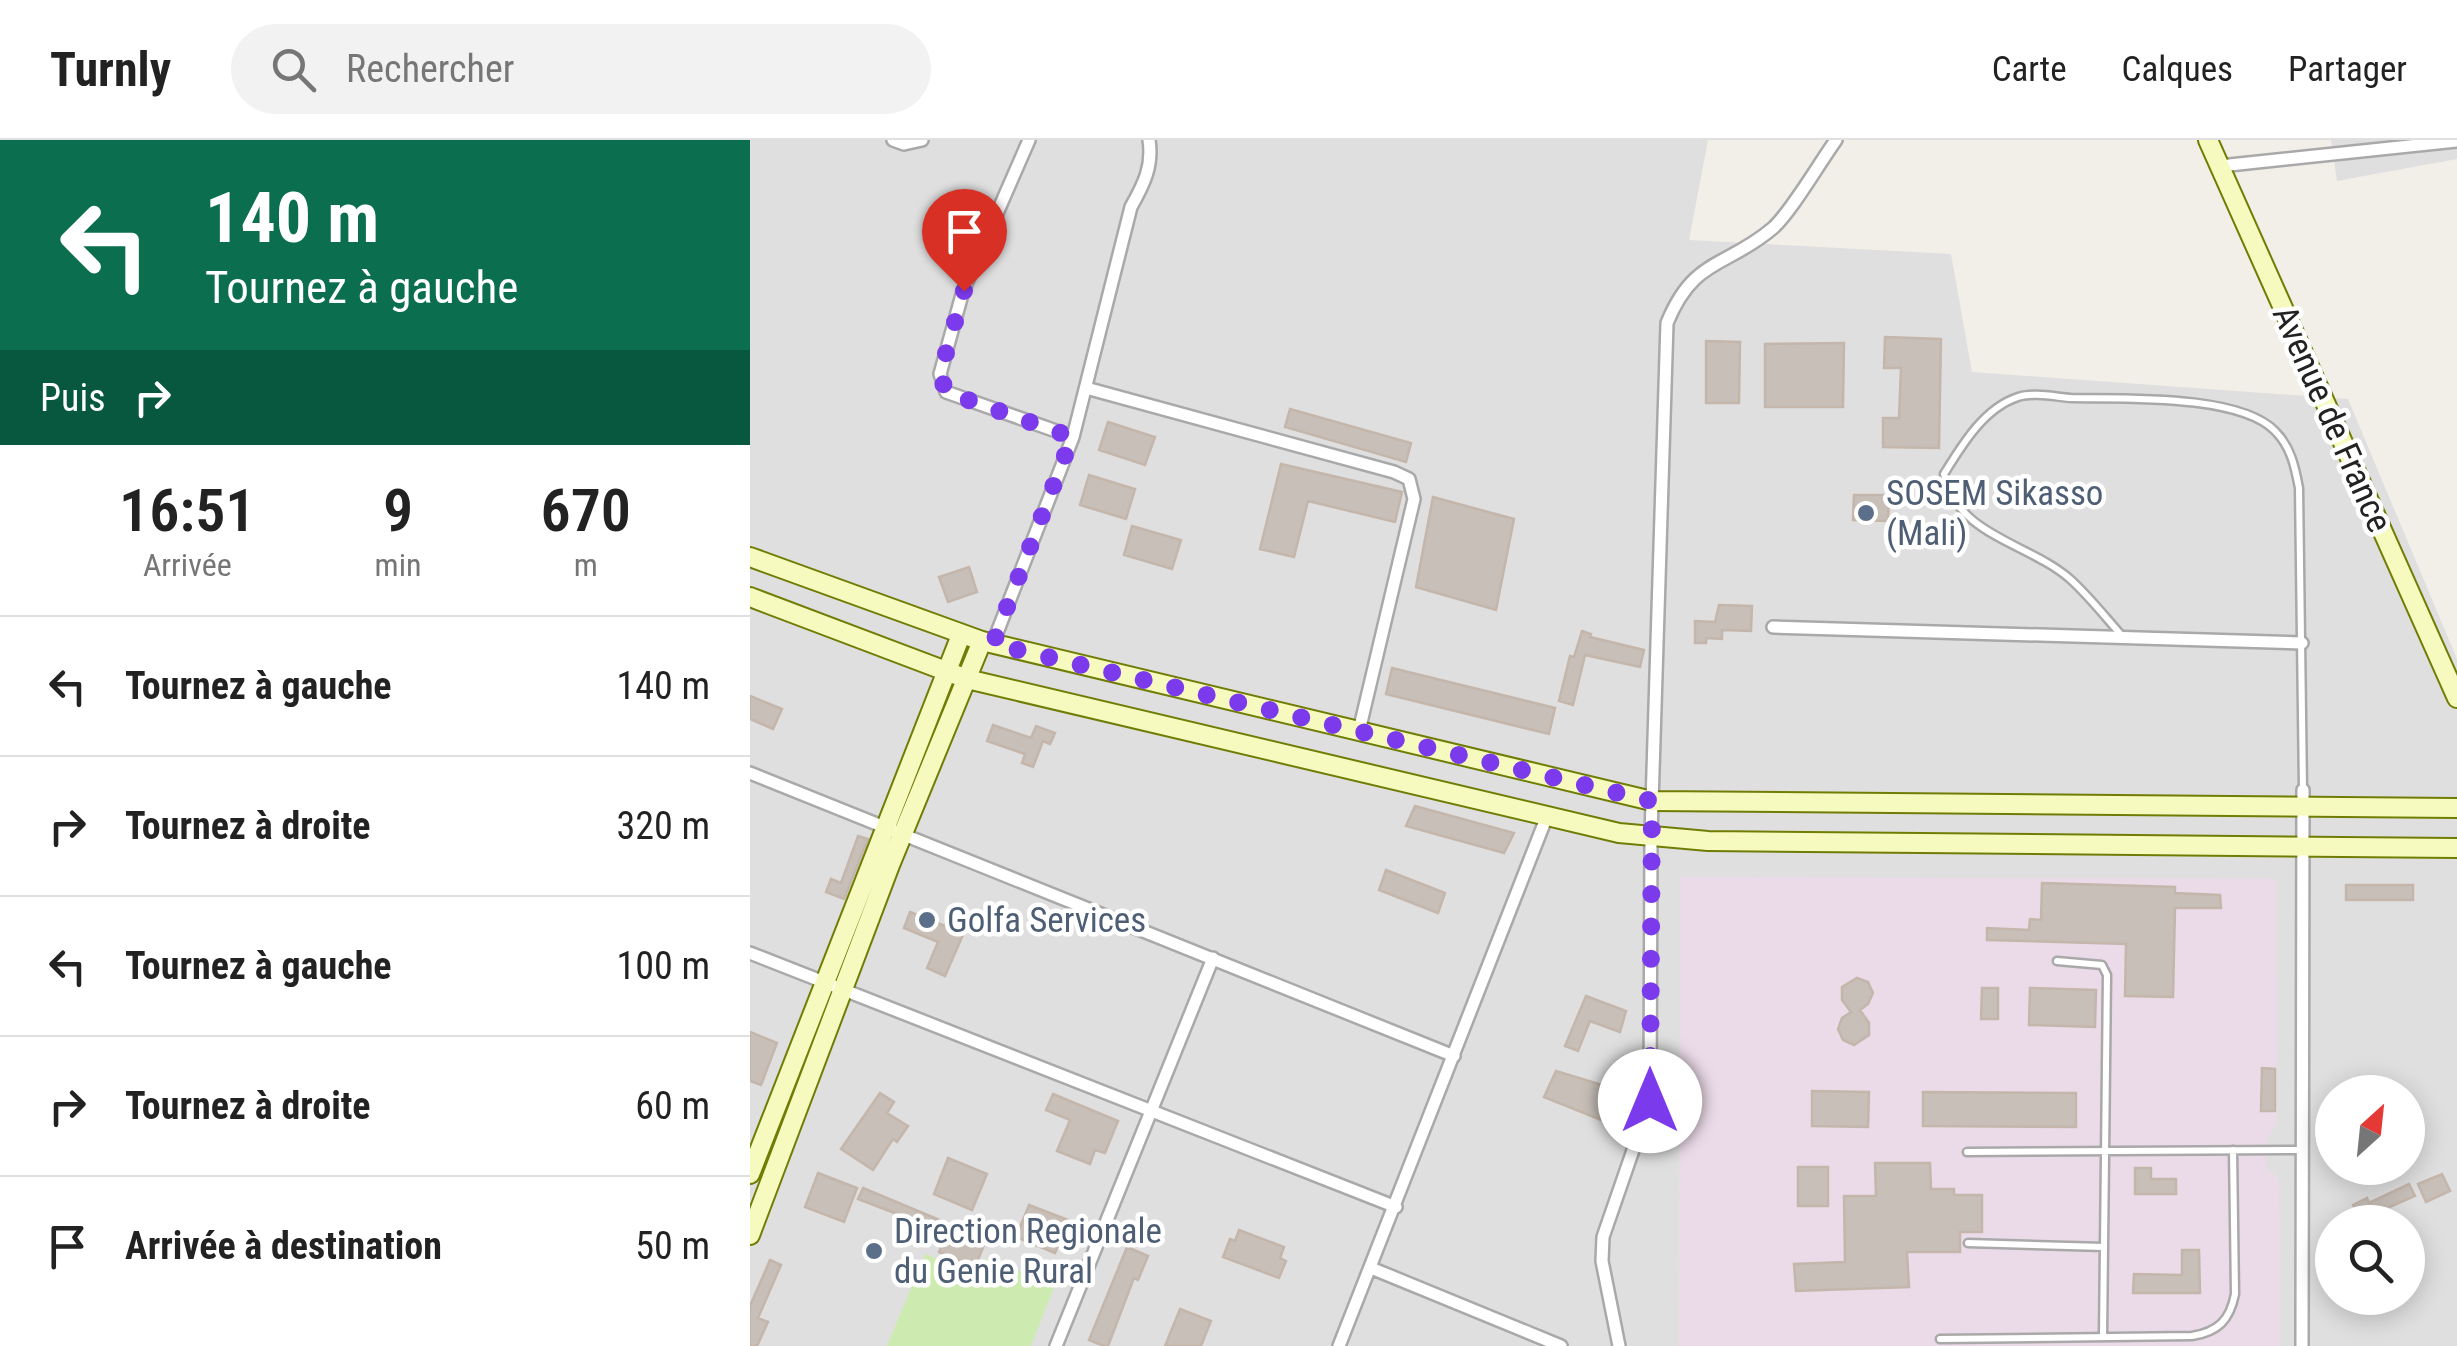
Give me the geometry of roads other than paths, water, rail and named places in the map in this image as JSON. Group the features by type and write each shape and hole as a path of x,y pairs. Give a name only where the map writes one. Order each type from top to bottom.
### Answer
{"street":[{"path":"894,140 904,144 922,140"},
{"path":"1030,140 964,291 940,374 946,392 1072,437"},
{"path":"895,829 988,642 1072,437 1132,207 1146,182 1151,161 1149,140"},
{"path":"1619,1346 1602,1261 1603,1236 1650,1101 1651,835 1667,323 1676,299 1694,276 1774,227 1836,140"},
{"name":"Avenue de France","path":"2208,140 2457,698"},
{"path":"2220,166 2457,141"},
{"path":"1086,388 1410,479 1414,499 1359,731"},
{"path":"750,557 961,635 1652,801 2302,798 2457,808"},
{"path":"750,597 967,680 1618,833 1708,841 2457,848"},
{"path":"1774,627 2302,643"},
{"path":"750,1234 787,1140 834,986 895,829 961,635"},
{"path":"750,773 1454,1056"},
{"path":"2302,798 2302,1346"},
{"path":"1339,1346 1547,816"},
{"path":"750,954 1396,1207"},
{"path":"1056,1346 1213,958"},
{"path":"750,1174 758,1129 834,986"},
{"path":"758,1129 787,1140"},
{"path":"1371,1268 1561,1346"}],"lane":[{"path":"2124,638 2069,578 1976,525 1948,491 1944,474 1962,445 1991,412 2020,396 2188,401 2252,416 2276,431 2293,459 2299,488 2302,798"},
{"path":"2057,961 2102,965 2106,974 2102,1337"},
{"path":"1940,1339 2208,1333 2222,1324 2232,1312 2234,1294 2233,1150"},
{"path":"1967,1152 2302,1150"},
{"path":"1968,1243 2104,1246"}],"place":[{"name":"SOSEM Sikasso (Mali)","path":"1866,513"},
{"name":"Golfa Services","path":"927,920"},
{"name":"Direction Regionale du Genie Rural","path":"874,1251"}]}
